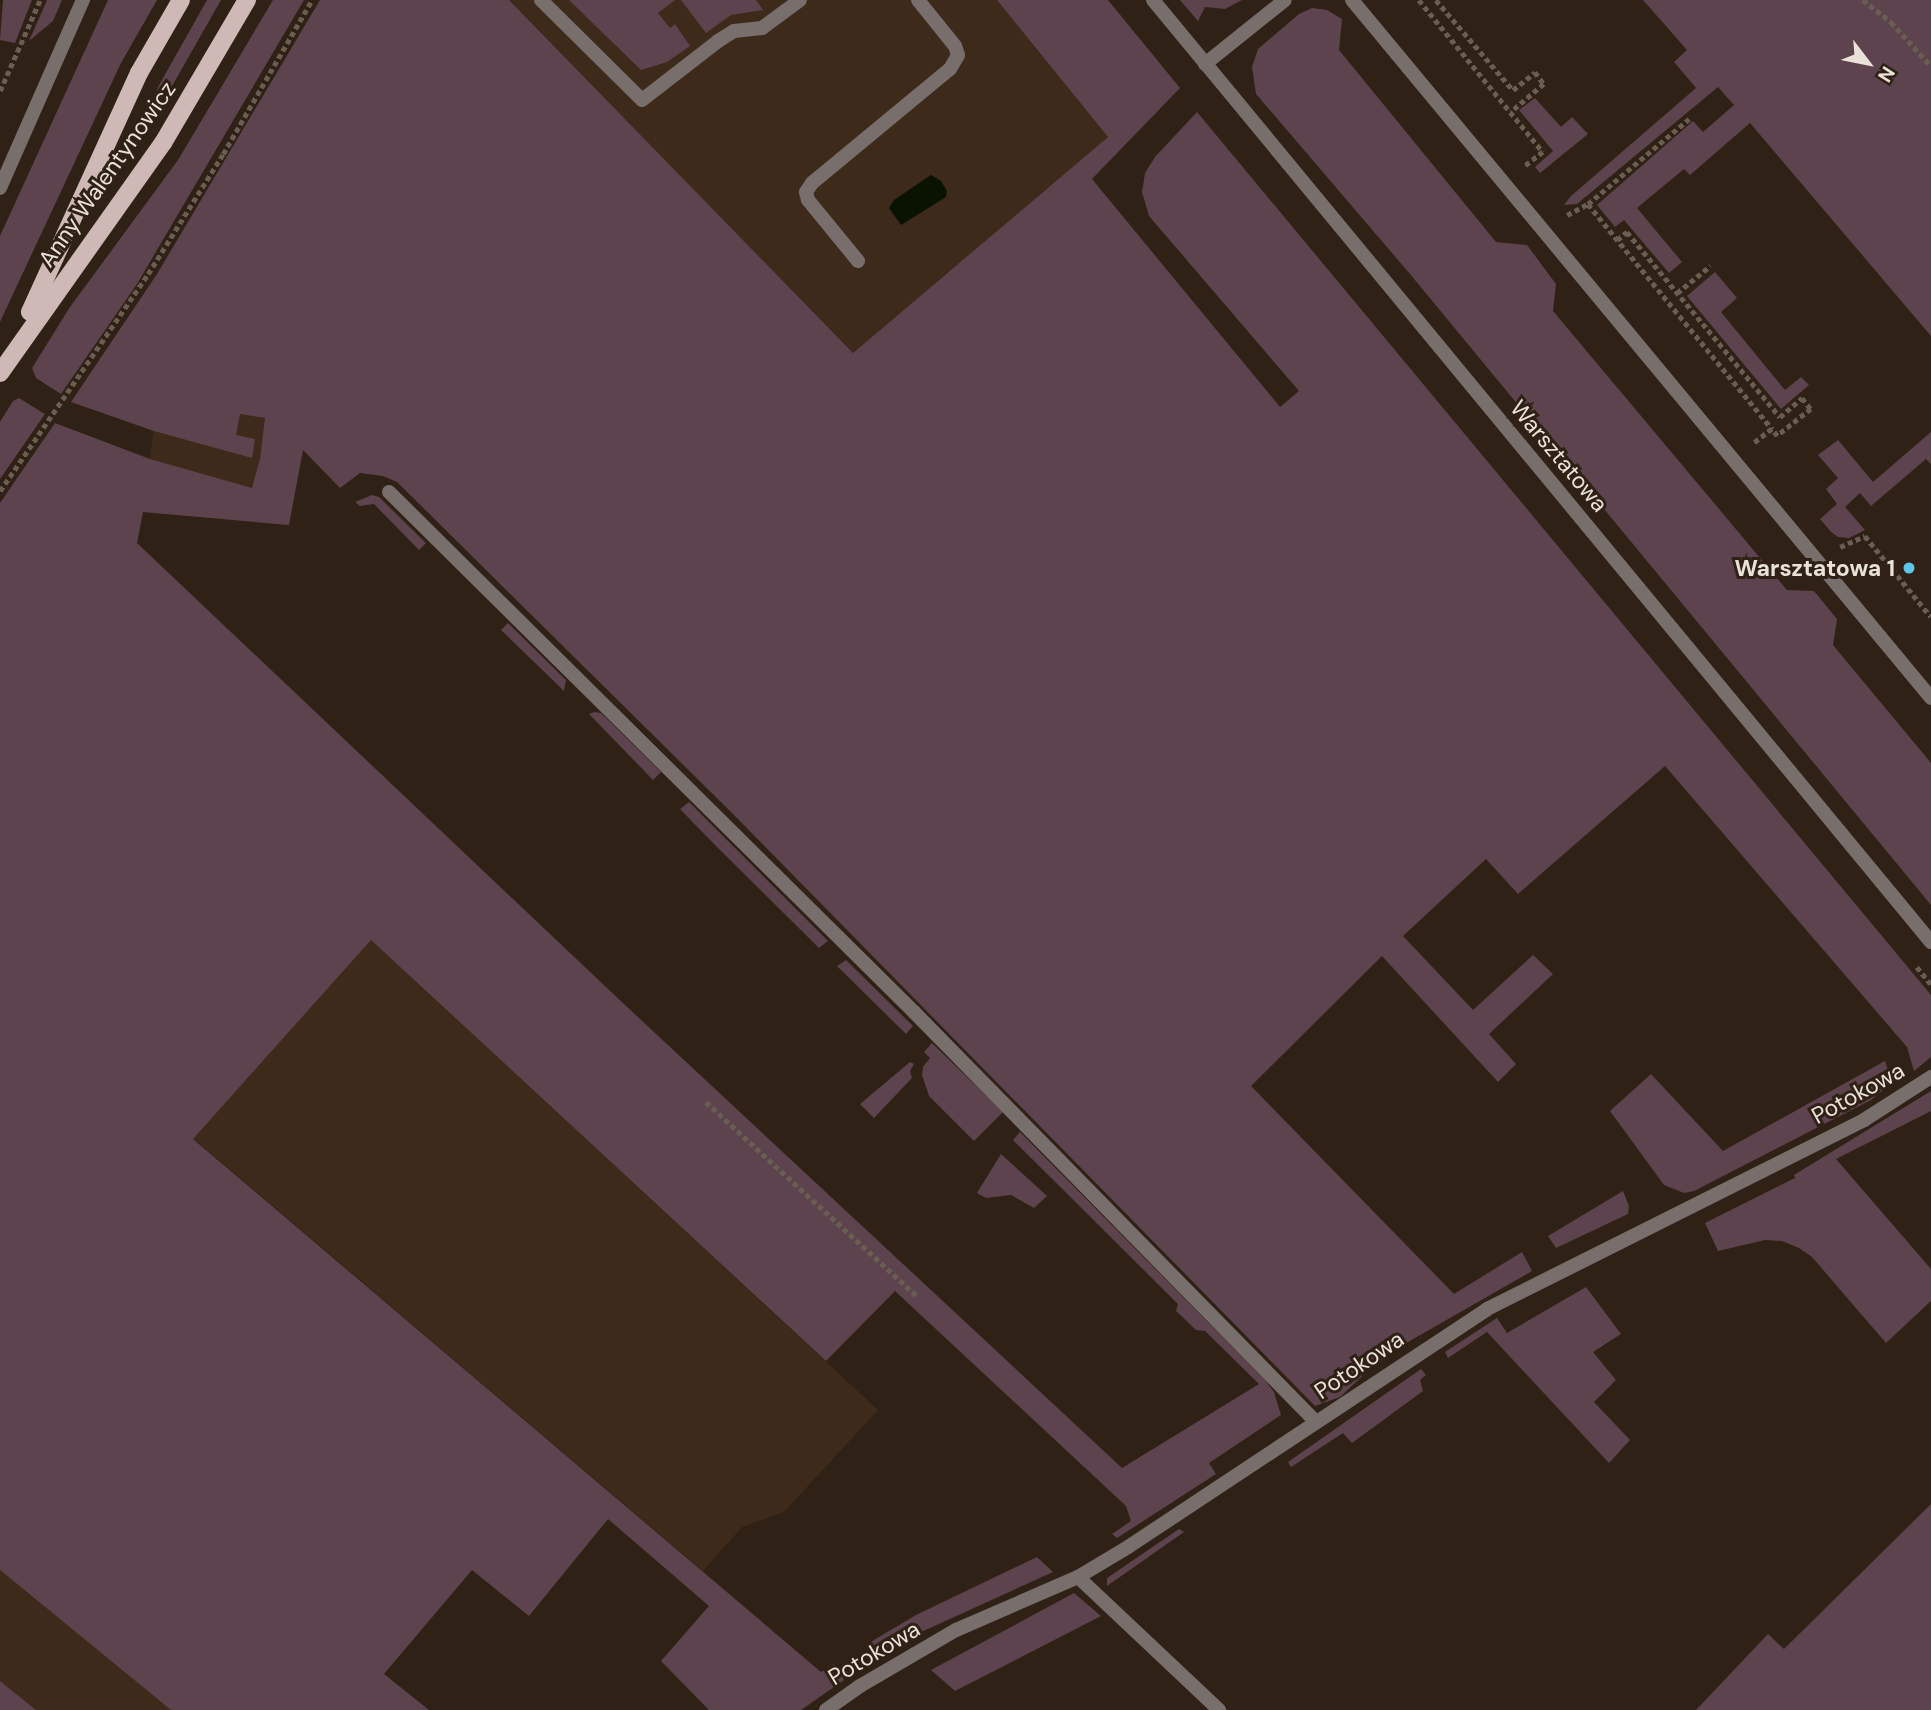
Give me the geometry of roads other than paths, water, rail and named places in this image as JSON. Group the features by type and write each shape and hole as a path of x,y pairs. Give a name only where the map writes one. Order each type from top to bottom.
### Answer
{"main road":[{"name":"Anny Walentynowicz","path":"0,373 139,73 181,0"},
{"name":"Anny Walentynowicz","path":"0,373 163,143 247,0"}],"street":[{"path":"0,188 83,0"},
{"path":"541,0 642,100 718,41 734,31 762,28 800,0"},
{"path":"858,261 808,200 806,192 812,183 950,69 958,55 956,46 918,0"},
{"name":"Warsztatowa","path":"1153,0 1931,942"},
{"path":"1205,64 1285,0"},
{"path":"1352,0 1931,698"},
{"path":"389,492 914,1012 1316,1422"},
{"name":"Potokowa","path":"826,1710 860,1686 956,1630 1078,1577 1487,1308 1864,1120 1931,1077"},
{"path":"1078,1577 1219,1710"}],"place":[{"name":"Warsztatowa 1","path":"1909,568"}]}
